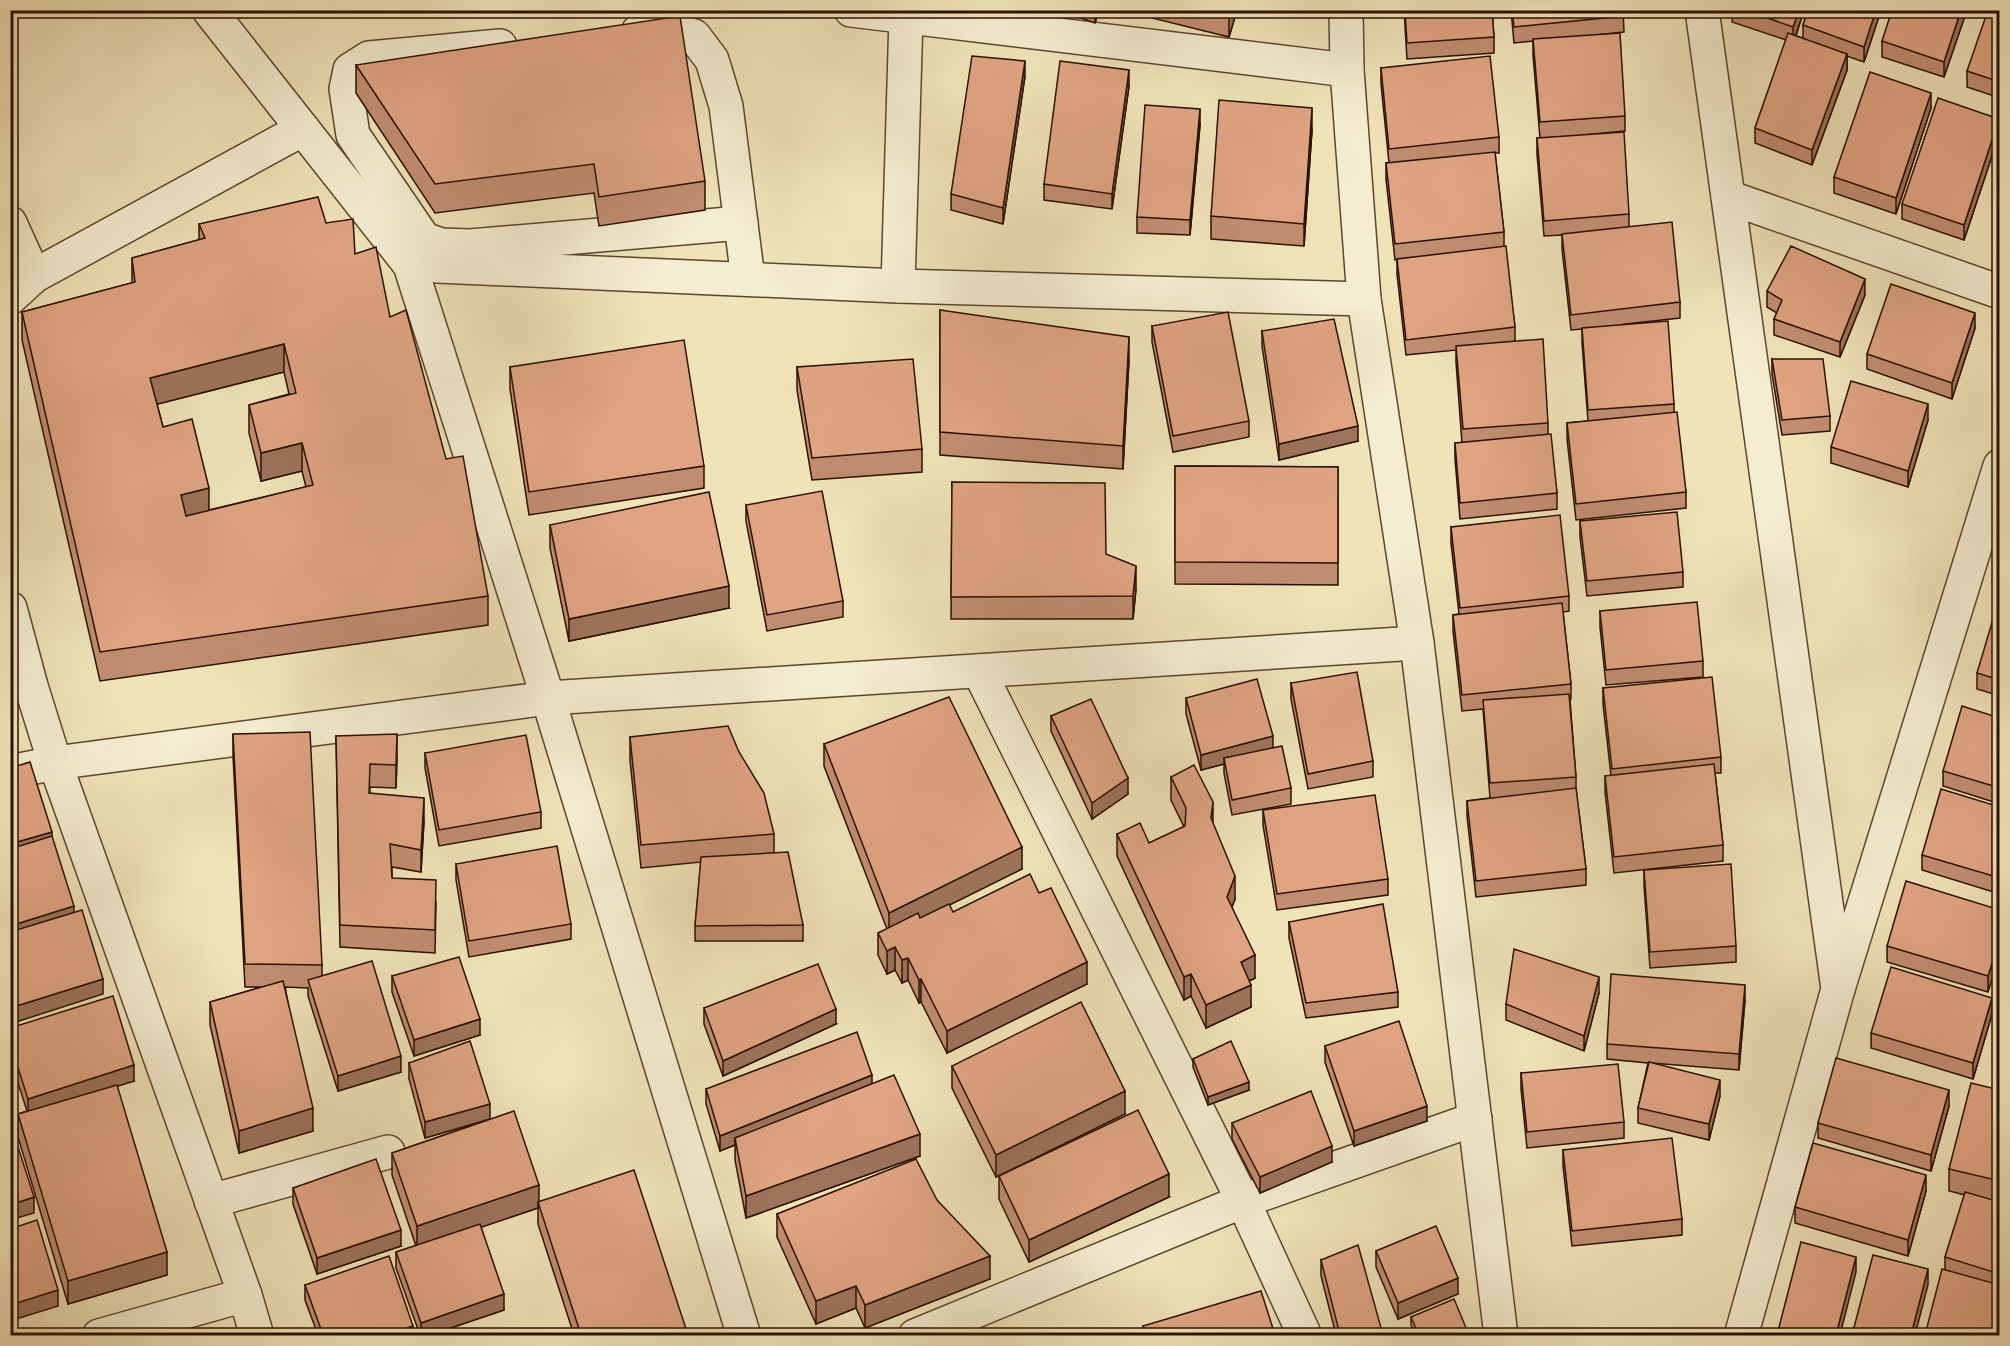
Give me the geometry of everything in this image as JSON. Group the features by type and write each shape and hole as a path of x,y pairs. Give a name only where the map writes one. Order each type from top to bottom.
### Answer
{"street":[{"path":"209,10 410,265 549,698 744,1335"},
{"path":"851,10 1347,70"},
{"path":"1346,10 1347,70 1364,299 1417,643 1501,1335"},
{"path":"1702,10 1838,989"},
{"path":"898,286 906,17"},
{"path":"603,36 674,29 694,36 712,60 726,106 748,279"},
{"path":"533,42 369,58 350,70 346,89 353,135 424,239 441,245 470,246 741,223"},
{"path":"10,298 34,276 303,129"},
{"path":"1728,197 2000,292"},
{"path":"10,223 34,276"},
{"path":"410,265 898,286 1364,299"},
{"path":"1741,1335 1838,989 2000,466"},
{"path":"10,608 55,763 245,1295 257,1335"},
{"path":"10,772 55,763 549,698 1417,643"},
{"path":"979,671 1243,1201 1305,1335"},
{"path":"915,1335 1243,1201 1474,1119"},
{"path":"211,1201 388,1152"},
{"path":"99,1335 245,1295"}],"building":[{"path":"1214,10 1230,10 1229,14"},
{"path":"1405,10 1492,10 1494,37 1407,43"},
{"path":"1512,10 1623,10 1624,16 1514,27"},
{"path":"1745,10 1799,10 1793,27"},
{"path":"1808,10 1876,10 1864,47 1803,25"},
{"path":"1892,10 1961,10 1944,62 1882,41"},
{"path":"1988,10 2000,10 2000,82 1967,71"},
{"path":"680,16 705,181 599,197 594,164 435,184 356,65"},
{"path":"1620,33 1625,116 1540,122 1533,39"},
{"path":"1788,33 1847,54 1812,150 1755,128"},
{"path":"972,56 1025,61 1003,208 951,194"},
{"path":"1490,56 1499,137 1389,149 1381,68"},
{"path":"1060,61 1129,70 1112,194 1044,184"},
{"path":"1870,72 1931,93 1896,198 1834,177"},
{"path":"1938,98 1999,119 1964,225 1902,204"},
{"path":"1219,100 1312,108 1304,224 1211,216"},
{"path":"1145,105 1200,109 1190,220 1137,217"},
{"path":"1624,132 1629,214 1544,221 1537,138"},
{"path":"1495,152 1504,232 1395,244 1386,163"},
{"path":"318,197 326,223 353,219 355,254 376,247 390,317 406,310 446,459 463,456 488,596 100,652 22,312 135,282 132,258 205,238 199,224","holes":["284,344 296,393 249,405 261,453 302,443 313,485 186,516 181,495 209,488 192,419 163,427 150,378"]},
{"path":"1672,222 1680,302 1571,315 1562,234"},
{"path":"1506,246 1515,327 1406,340 1397,259"},
{"path":"1791,246 1865,279 1840,342 1774,319 1782,300 1767,291"},
{"path":"1891,284 1975,313 1952,383 1867,354"},
{"path":"940,310 1129,337 1123,446 940,432"},
{"path":"1228,312 1249,421 1173,436 1152,326"},
{"path":"1334,319 1358,426 1279,444 1262,331"},
{"path":"1668,321 1674,404 1588,410 1582,328"},
{"path":"1543,339 1548,423 1463,429 1456,346"},
{"path":"684,340 704,466 529,492 510,367"},
{"path":"913,359 922,449 812,458 797,367"},
{"path":"1772,359 1823,359 1830,416 1782,420"},
{"path":"1851,381 1928,404 1908,471 1831,447"},
{"path":"1677,412 1686,492 1576,504 1567,423"},
{"path":"1551,434 1557,493 1460,503 1455,443"},
{"path":"1175,466 1338,467 1338,563 1175,562"},
{"path":"952,482 1105,483 1106,554 1136,566 1133,596 951,597"},
{"path":"822,491 843,601 767,615 746,505"},
{"path":"709,492 729,586 569,619 550,525"},
{"path":"1677,512 1683,572 1587,581 1580,521"},
{"path":"1560,515 1569,596 1460,608 1451,527"},
{"path":"1697,602 1703,661 1606,670 1600,611"},
{"path":"1562,603 1571,684 1462,695 1453,615"},
{"path":"1996,609 2000,609 2000,680 1977,673"},
{"path":"1357,672 1373,761 1308,774 1291,683"},
{"path":"1712,677 1721,757 1612,769 1603,688"},
{"path":"1257,679 1273,736 1201,755 1186,698"},
{"path":"1569,694 1576,777 1490,783 1483,700"},
{"path":"949,697 1022,847 889,913 824,744"},
{"path":"1091,699 1128,778 1092,803 1051,716"},
{"path":"1962,706 2000,718 2000,788 1943,771"},
{"path":"728,726 739,752 764,793 774,834 641,845 630,737"},
{"path":"310,732 322,965 245,964 233,734"},
{"path":"397,734 396,765 370,764 369,793 424,798 421,850 390,844 392,878 436,880 435,930 340,925 336,736"},
{"path":"526,735 541,812 439,830 425,753"},
{"path":"1282,746 1291,788 1232,800 1224,758"},
{"path":"30,762 52,832 10,844 10,768"},
{"path":"1714,764 1723,845 1614,857 1605,776"},
{"path":"1194,765 1213,802 1211,818 1235,876 1227,897 1255,955 1241,962 1251,985 1206,1005 1191,974 1184,977 1117,834 1140,823 1149,843 1185,826 1186,808 1171,777"},
{"path":"1576,788 1586,869 1476,881 1467,801"},
{"path":"1941,789 2000,807 2000,878 1922,855"},
{"path":"1375,795 1388,879 1277,894 1263,810"},
{"path":"52,836 74,906 10,926 10,849"},
{"path":"557,846 571,924 469,941 456,864"},
{"path":"788,852 803,925 695,926 701,857"},
{"path":"1731,864 1736,946 1650,952 1644,870"},
{"path":"1030,874 1039,893 1051,888 1087,962 947,1031 908,958 902,960 895,947 887,951 878,933 918,913 920,918 949,904 953,912"},
{"path":"1906,881 2000,910 2000,939 1988,976 1887,946"},
{"path":"1383,904 1398,992 1306,1003 1289,922"},
{"path":"82,910 103,979 10,1008 10,932"},
{"path":"1514,949 1599,977 1584,1036 1506,1004"},
{"path":"459,957 480,1019 414,1040 392,976"},
{"path":"372,961 401,1056 338,1076 308,980"},
{"path":"818,964 836,1009 723,1061 704,1008"},
{"path":"1891,967 1992,998 1973,1063 1871,1033"},
{"path":"1611,974 1745,985 1739,1054 1607,1044"},
{"path":"283,981 313,1108 239,1131 210,1002"},
{"path":"113,996 134,1065 28,1099 10,1043 10,1028"},
{"path":"1081,1002 1125,1091 996,1155 952,1066"},
{"path":"1399,1021 1427,1106 1354,1131 1325,1046"},
{"path":"857,1032 872,1075 720,1136 706,1089"},
{"path":"470,1041 490,1104 425,1122 409,1063"},
{"path":"1231,1041 1249,1082 1208,1097 1193,1059"},
{"path":"1836,1058 1949,1090 1931,1155 1818,1123"},
{"path":"1649,1062 1720,1080 1709,1124 1638,1108"},
{"path":"1618,1064 1624,1122 1527,1132 1521,1073"},
{"path":"894,1075 920,1134 746,1196 735,1138"},
{"path":"1971,1083 2000,1090 2000,1181 1949,1169"},
{"path":"117,1085 167,1252 68,1281 18,1114"},
{"path":"1311,1091 1332,1146 1260,1177 1232,1123"},
{"path":"1138,1110 1169,1174 1029,1240 999,1176"},
{"path":"514,1111 539,1185 417,1226 392,1153"},
{"path":"10,1128 12,1128 34,1197 10,1205"},
{"path":"1672,1138 1682,1219 1572,1231 1563,1150"},
{"path":"1813,1143 1926,1175 1908,1240 1795,1207"},
{"path":"376,1159 401,1230 317,1258 293,1188"},
{"path":"916,1159 937,1200 990,1256 865,1305 856,1286 816,1301 777,1214"},
{"path":"634,1170 688,1335 581,1335 538,1202"},
{"path":"1965,1192 2000,1202 2000,1274 1945,1257"},
{"path":"37,1220 58,1290 10,1305 10,1229"},
{"path":"480,1224 504,1294 421,1323 396,1252"},
{"path":"1436,1226 1458,1278 1398,1303 1376,1251"},
{"path":"1801,1242 1856,1257 1836,1335 1777,1335"},
{"path":"1358,1245 1383,1335 1340,1335 1321,1260"},
{"path":"1873,1255 1928,1269 1911,1335 1852,1335"},
{"path":"389,1256 413,1326 386,1335 323,1335 305,1285"},
{"path":"1942,1269 2000,1285 2000,1335 1925,1335"},
{"path":"1261,1291 1275,1335 1146,1335 1143,1326"},
{"path":"1454,1299 1469,1335 1419,1335 1411,1317"}]}
